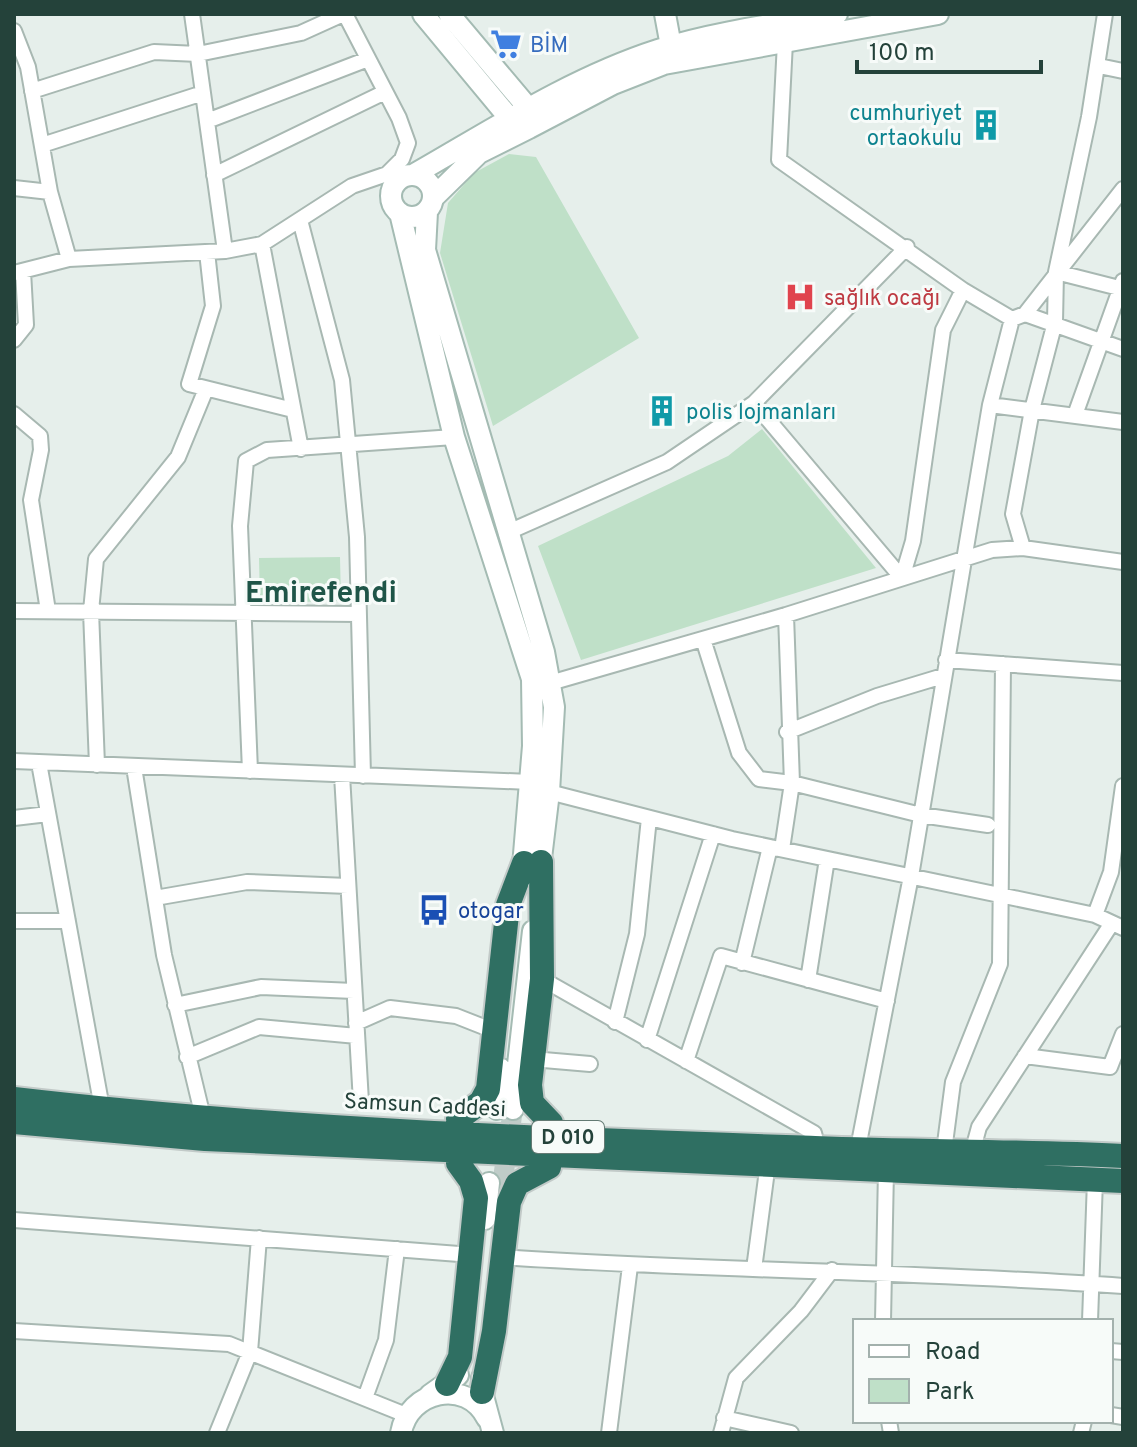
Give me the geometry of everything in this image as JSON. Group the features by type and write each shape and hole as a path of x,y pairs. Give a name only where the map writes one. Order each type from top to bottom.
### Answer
{"highway":[{"path":"532,862 542,979 532,1059 532,1103 551,1123"},
{"path":"458,1119 481,1102 488,1089 508,905 532,862"},
{"name":"Samsun Caddesi","path":"14,1099 102,1108 204,1128"},
{"path":"224,1107 776,1134 820,1158 766,1178 458,1163 242,1152 204,1128 224,1107"},
{"name":"Samsun Caddesi","path":"14,1122 204,1128 820,1158 886,1170 1123,1181"},
{"name":"Samsun Caddesi","path":"820,1158 858,1148 973,1149 1123,1156"},
{"path":"438,1390 460,1357 472,1255 476,1198 471,1181 458,1163"},
{"path":"482,1392 494,1331 509,1202 517,1184 549,1167"}],"main road":[{"path":"423,14 523,119"},
{"path":"449,14 523,119"},
{"path":"665,14 672,54"},
{"path":"532,862 532,679 454,437 400,213 391,197 400,176 523,119 605,71 786,23 837,14"},
{"path":"786,23 938,14"},
{"path":"400,213 413,217 430,205 479,153 523,119"},
{"path":"400,176 424,178 432,187 425,250 506,533 544,652 554,707 549,792 532,862 505,1109"},
{"path":"402,1427 438,1390 460,1374 469,1358 495,1184 482,1392 491,1430"},
{"path":"438,1390 459,1394 483,1411 491,1430"}],"street":[{"path":"192,14 225,251"},
{"path":"14,340 26,325 18,272 69,259 225,251 262,244 352,186 400,176 408,143 344,14 301,33 198,54 154,52 32,91"},
{"path":"1023,548 1013,514 1032,410 1055,322 1056,272 1099,66 1105,14"},
{"path":"786,23 779,160 907,247 963,290 1019,316 1055,322 1123,349"},
{"path":"14,31 32,91 50,192 69,259"},
{"path":"207,121 368,59"},
{"path":"1099,66 1123,71"},
{"path":"214,175 385,92"},
{"path":"42,145 203,93"},
{"path":"14,188 50,192"},
{"path":"858,1148 911,876 943,676 967,558 990,405 1019,316 1123,189"},
{"path":"300,220 342,380 357,537 363,776"},
{"path":"262,244 301,449"},
{"path":"506,533 667,462 754,403 907,247"},
{"path":"207,252 213,306 189,384 293,410"},
{"path":"1056,272 1122,286 1075,415"},
{"path":"902,578 913,541 943,330 963,290"},
{"path":"97,765 91,611 96,559 178,457 206,389"},
{"path":"754,403 902,578"},
{"path":"990,405 1123,422"},
{"path":"14,414 40,436 41,450 31,500 48,611"},
{"path":"250,771 240,526 246,461 267,450 348,447 454,437"},
{"path":"550,683 786,615 992,550 1023,548 1123,562"},
{"path":"14,611 359,614"},
{"path":"742,963 792,783 787,732 786,615"},
{"path":"703,639 739,753 759,779 792,783 921,815 988,825"},
{"path":"946,660 1123,673"},
{"path":"944,1151 953,1082 1000,964 1003,664"},
{"path":"787,732 877,696 943,676"},
{"path":"14,761 530,782 549,792 713,834 1095,915 1118,926 1025,1056 979,1127 973,1149"},
{"path":"39,763 102,1108"},
{"path":"134,767 175,1005 204,1128"},
{"path":"342,775 361,1102"},
{"path":"1095,915 1111,872 1123,786"},
{"path":"14,818 48,814"},
{"path":"615,1022 637,934 649,818"},
{"path":"647,1040 713,834"},
{"path":"808,980 827,859"},
{"path":"155,898 247,882 348,886"},
{"path":"14,921 68,921"},
{"path":"686,1061 721,956 887,1001"},
{"path":"542,979 814,1133 820,1158"},
{"path":"175,1005 261,987 354,991"},
{"path":"187,1057 259,1027 356,1029 390,1008 456,1016 494,1031"},
{"path":"1025,1056 1110,1067 1123,1034"},
{"path":"532,1059 590,1064"},
{"path":"883,1319 886,1170"},
{"path":"754,1269 766,1178"},
{"path":"1090,1319 1095,1180"},
{"path":"14,1220 472,1255"},
{"path":"217,1433 250,1352 259,1238"},
{"path":"365,1398 386,1340 397,1249"},
{"path":"502,1257 630,1266 882,1272 1123,1286"},
{"path":"609,1433 630,1266"},
{"path":"791,1433 722,1426 736,1378 801,1311 832,1270"},
{"path":"14,1331 229,1344 365,1398 402,1427"}],"green space":[{"path":"509,154 536,157 639,338 493,426 440,253 448,203 474,173"},
{"path":"762,429 876,568 581,660 538,546 728,456"},
{"path":"340,557 341,601 260,603 259,558"}],"tunnel":[{"path":"502,1185 513,1109"}],"place":[{"name":"BİM","path":"506,44"},
{"name":"cumhuriyet ortaokulu","path":"986,125"},
{"name":"sağlık ocağı","path":"800,297"},
{"name":"polis lojmanları","path":"662,411"},
{"name":"otogar","path":"434,910"}],"district":[{"name":"Emirefendi","path":"321,592"}]}
